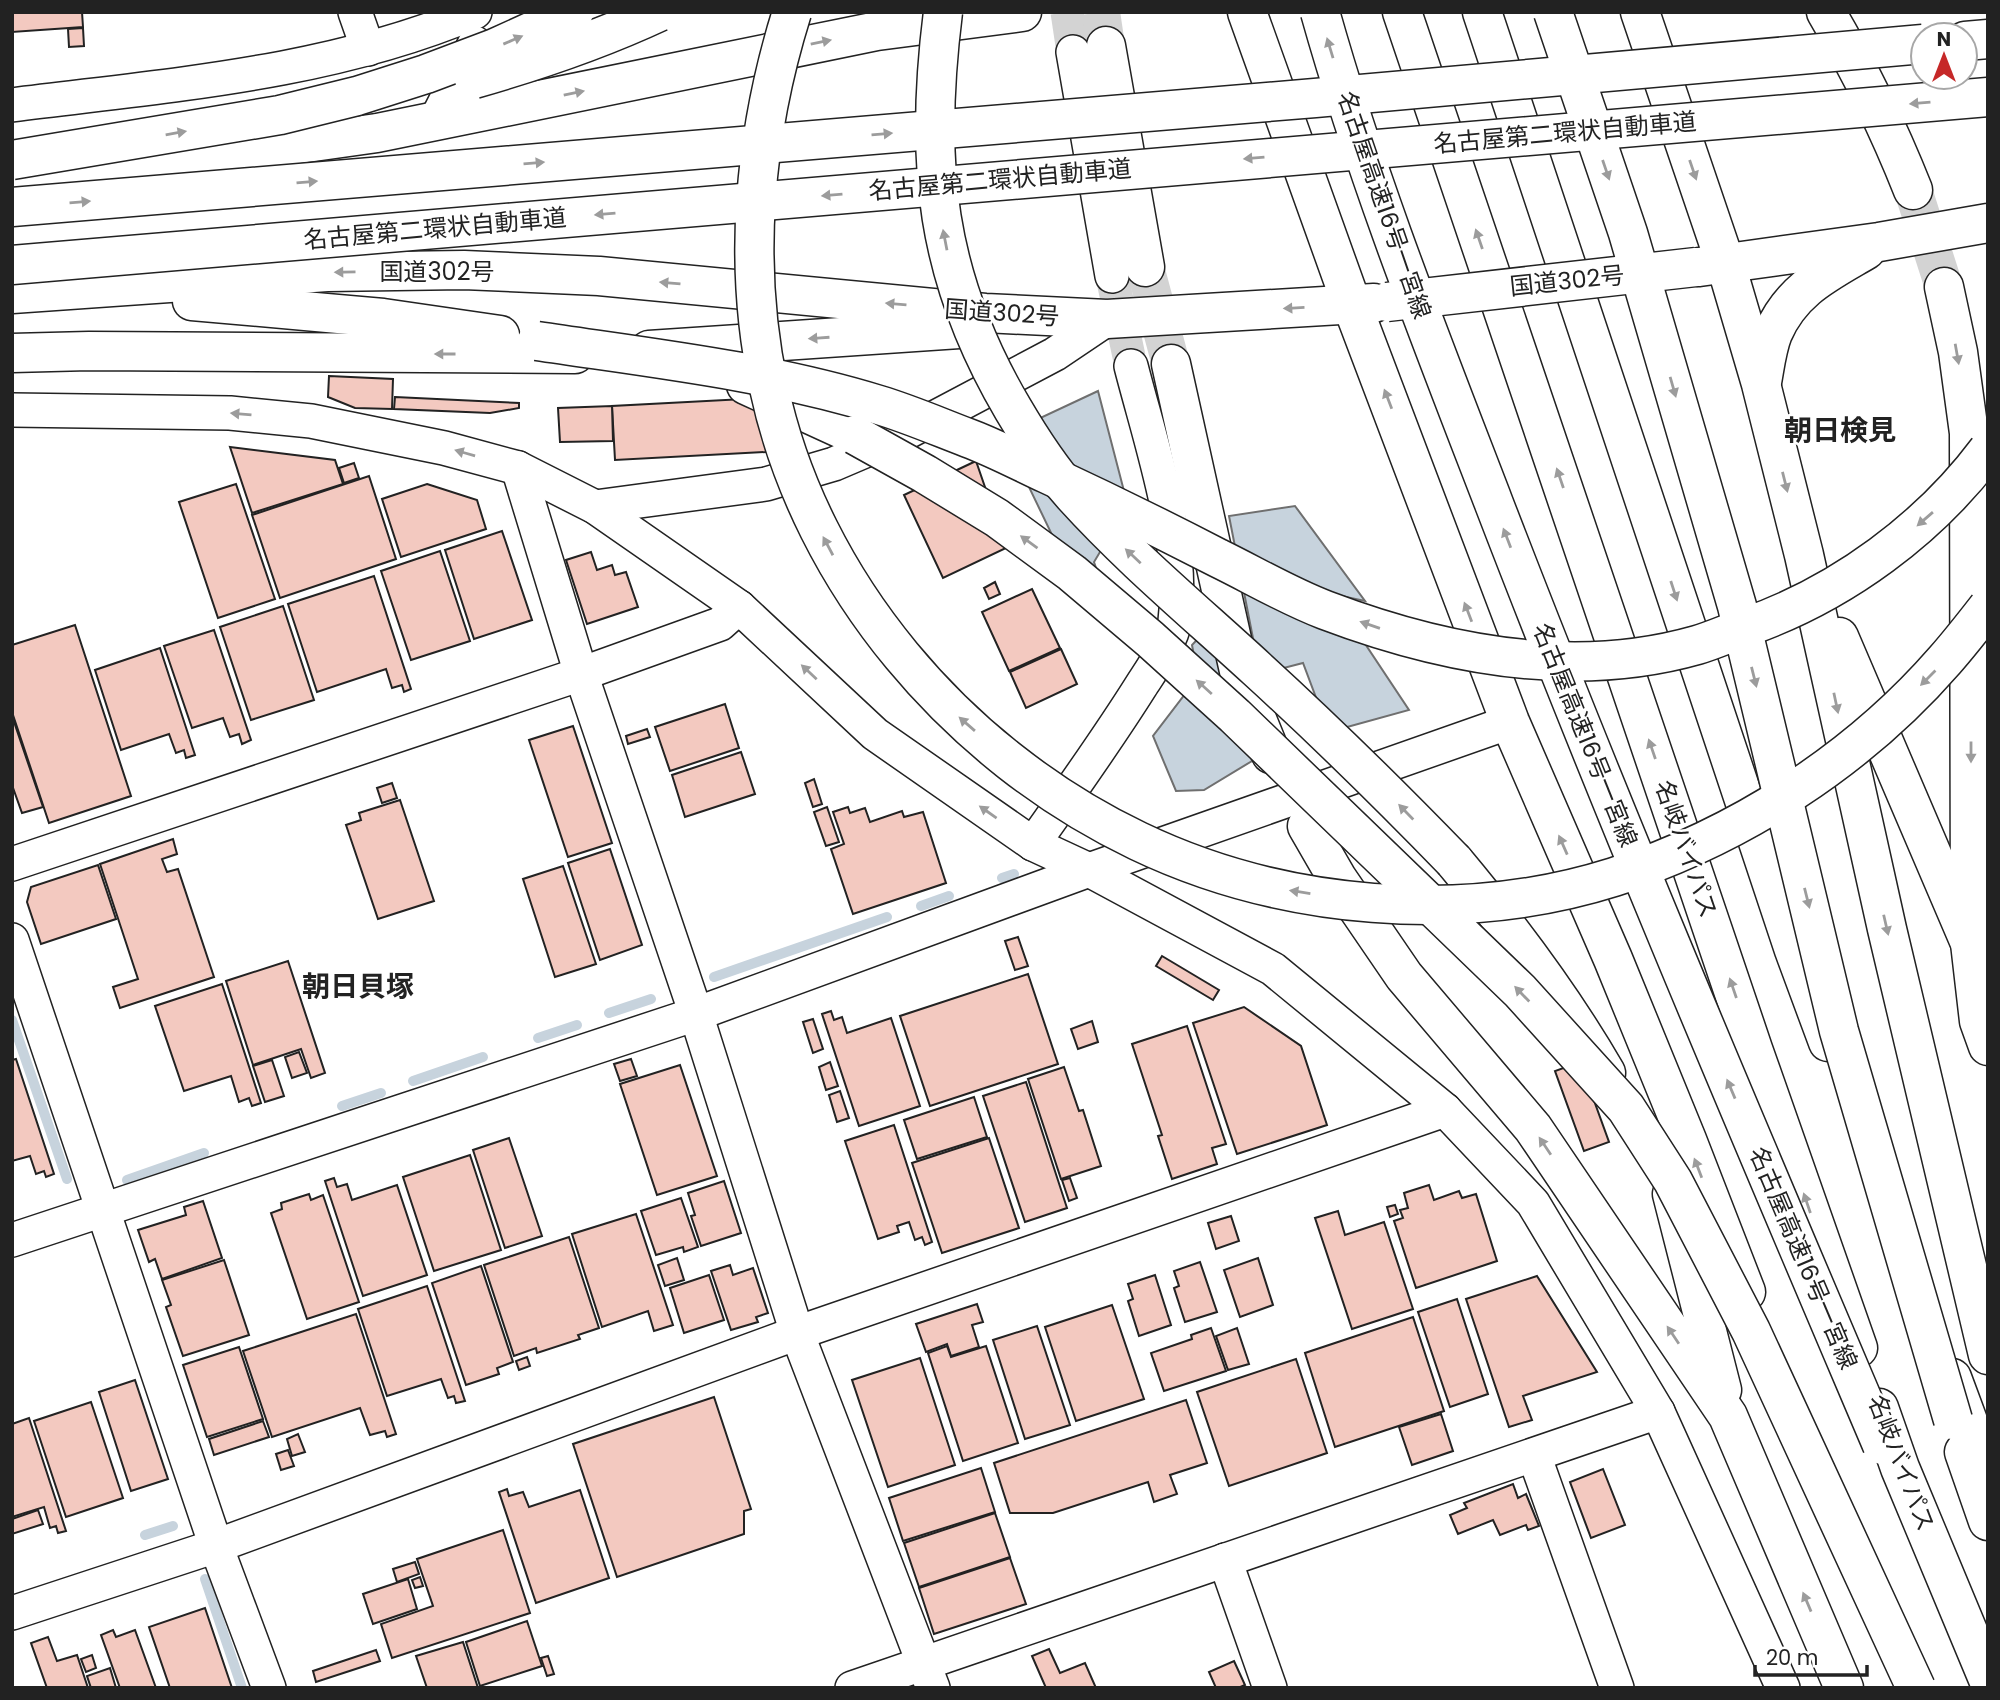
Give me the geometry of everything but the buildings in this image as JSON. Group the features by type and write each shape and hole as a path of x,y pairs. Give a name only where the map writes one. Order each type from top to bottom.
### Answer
{"highway":[{"path":"280,116 426,74 495,48 574,12"},
{"path":"12,160 455,84 524,65 659,12"},
{"path":"792,12 769,98 758,168 754,240 758,318 769,388 786,451 812,516 846,581 892,647 951,709 1019,768 1077,807 1138,841 1209,869 1282,890 1363,902 1454,904 1538,895 1613,877 1697,845 1765,808 1832,766 1891,716 1944,662 1988,607"},
{"path":"877,31 916,12"},
{"path":"943,12 935,75 934,139 939,208 950,265 967,320 991,372 1028,435 1071,493 1117,541 1325,731 1454,861 1502,918 1540,970 1583,1033 1626,1108 1673,1181 1746,1320 1916,1688"},
{"path":"12,174 249,151 377,133 877,31 1022,12"},
{"path":"1247,12 1369,303 1510,722 1613,959 1687,1140 1802,1442 1862,1576 1902,1688"},
{"name":"名古屋高速16号一宮線","path":"1320,12 1406,275 1541,626 1719,1060 1882,1445 1978,1688"},
{"name":"名岐バイパス","path":"1402,12 1749,1036 1895,1455 1988,1679"},
{"path":"1482,12 1794,950 1988,1475"},
{"path":"1553,12 1628,233 1737,606 1839,1031 1952,1420 1988,1521"},
{"path":"1640,12 1711,266 1761,384 1804,555 1893,956 1988,1355"},
{"path":"1826,12 1860,69 1892,135 1913,190"},
{"path":"12,207 1909,45"},
{"path":"1090,49 1128,272"},
{"name":"名古屋第二環状自動車道","path":"12,265 1988,97"},
{"name":"国道302号","path":"12,296 327,272 464,270 599,276 985,313 1107,319 1369,303 1711,266 1982,227"},
{"path":"1761,384 1772,336 1786,308 1809,284 1879,242"},
{"path":"1944,287 1958,352 1969,433 1970,943 1979,1021 1988,1046"},
{"path":"12,296 182,300 383,318 678,362 810,386 881,405 986,446 1322,609 1453,649 1515,658 1585,661 1638,657 1696,645 1776,617 1835,586 1878,557 1930,515 1988,450"},
{"path":"12,353 581,354 1107,319"},
{"path":"678,362 740,382 855,435 997,518 1072,573 1235,716 1354,830 1520,991 1626,1108"},
{"path":"1171,364 1241,680 1280,775"},
{"path":"1804,555 1970,943"},
{"path":"1307,826 1337,878 1404,976 1533,1128 1728,1416"},
{"path":"1613,959 1728,1416 1844,1688"}],"street":[{"path":"355,12 368,49"},
{"path":"12,105 250,75 368,49 448,24 475,12"},
{"path":"435,122 490,12"},
{"path":"595,507 766,484 834,464 902,435 1055,354 1107,319"},
{"path":"1033,844 1112,733 1159,659 1175,624 1177,574 1169,516 1131,366"},
{"path":"12,411 230,413 311,421 444,448 518,468 595,507 739,607 875,734 1033,844 1089,870 1273,970 1445,1110 1533,1203 1658,1412 1783,1688"},
{"path":"518,468 581,674 696,1014 797,1333 928,1676"},
{"path":"12,864 581,674 720,624 739,607"},
{"path":"12,1240 696,1014 1089,870 1510,722"},
{"path":"12,940 216,1546 269,1688"},
{"path":"12,1613 216,1546 797,1333 1445,1110"},
{"path":"852,1688 928,1676 1225,1560 1658,1412"},
{"path":"1534,1455 1617,1688"},
{"path":"1225,1560 1270,1688"}],"shaded area":[{"path":"1098,391 1124,491 1122,515 1094,562 1100,580 1079,591 1004,435"},
{"path":"1295,506 1365,601 1332,594 1409,710 1329,732 1303,663 1260,674 1229,516"},
{"path":"1208,628 1252,761 1204,790 1176,791 1153,736 1198,677 1192,645"}],"waterway":[{"path":"1002,878 1014,874"},
{"path":"921,906 949,896"},
{"path":"714,977 887,917"},
{"path":"609,1013 651,999"},
{"path":"12,1020 67,1179"},
{"path":"538,1038 577,1025"},
{"path":"413,1081 483,1057"},
{"path":"342,1106 381,1093"},
{"path":"127,1180 204,1153"},
{"path":"145,1535 173,1526"},
{"path":"205,1579 242,1688"}],"tunnel":[{"path":"1067,12 1073,52"},
{"path":"1101,12 1106,46"},
{"path":"1913,190 1944,287"},
{"path":"1145,267 1171,364"},
{"path":"1112,276 1131,366"}],"district":[{"name":"朝日検見","path":"1840,430"},
{"name":"朝日貝塚","path":"358,986"}]}
